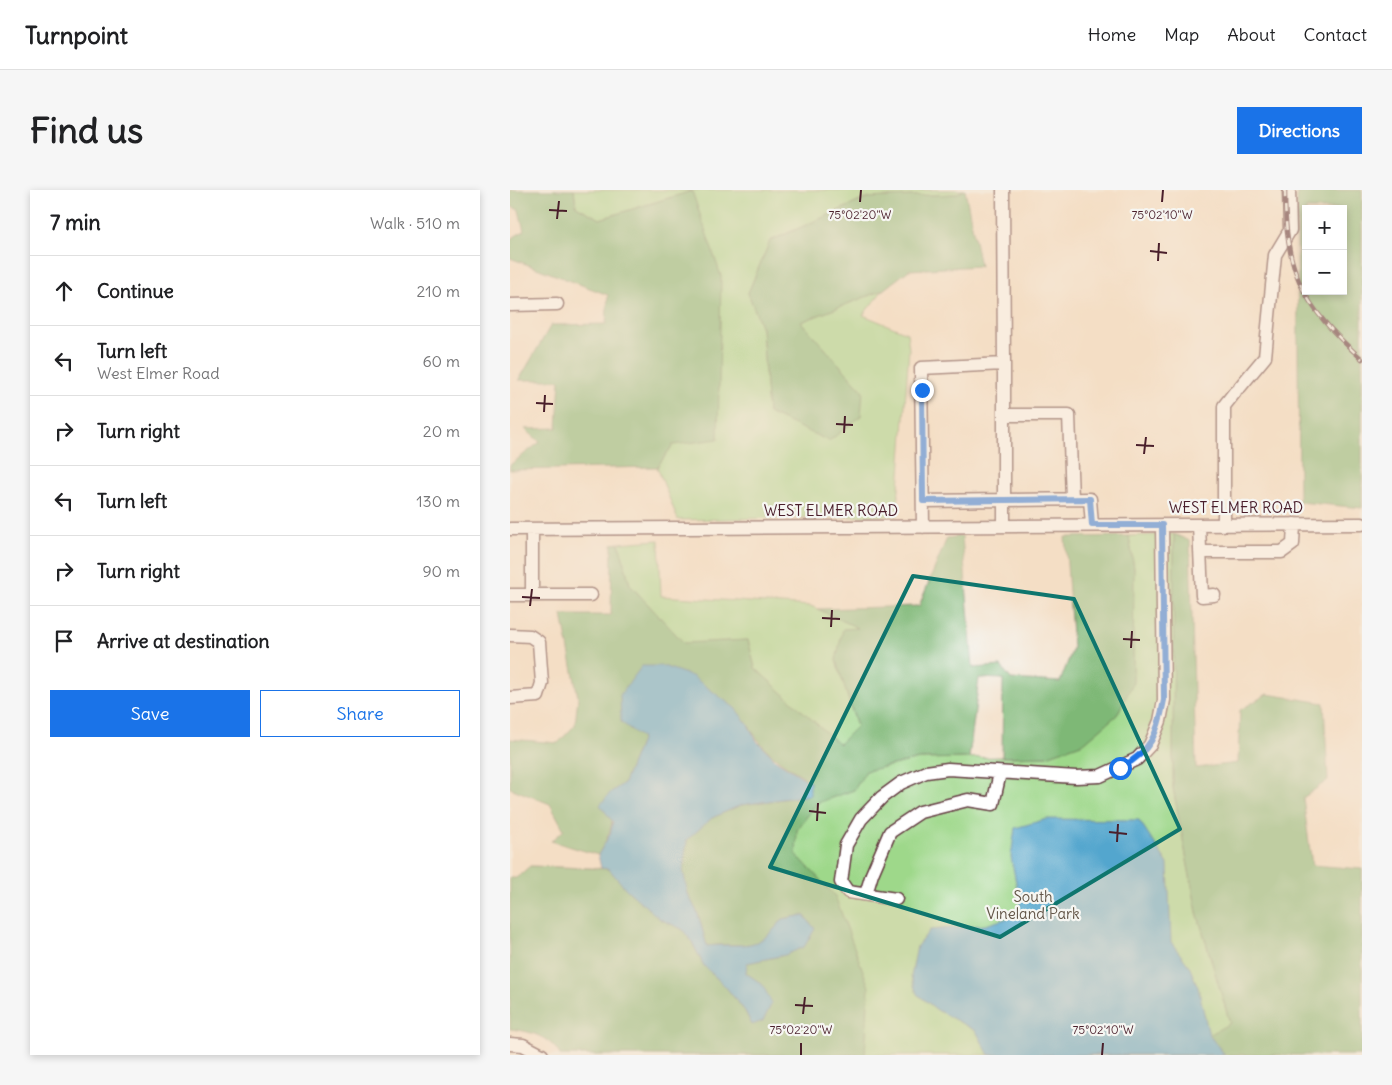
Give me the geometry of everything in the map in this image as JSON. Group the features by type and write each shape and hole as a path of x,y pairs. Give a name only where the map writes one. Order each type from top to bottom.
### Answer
{"street":[{"path":"1003,190 1004,526"},
{"path":"1224,525 1224,406 1265,357 1275,255 1290,230 1290,190"},
{"path":"510,305 557,304"},
{"path":"923,527 922,368 1004,364"},
{"path":"1004,415 1069,415 1072,499"},
{"path":"923,501 1090,499 1092,525"},
{"path":"1200,552 1282,552 1292,544 1294,524"},
{"name":"WEST ELMER ROAD","path":"510,529 1362,524"},
{"path":"896,900 848,892 841,882 846,845 861,819 882,797 901,783 926,772 948,770 1076,778 1100,776 1137,759 1150,744 1160,721 1164,700 1162,525"},
{"path":"1198,525 1202,596 1214,595"},
{"path":"532,529 532,595"},
{"path":"510,596 591,595"},
{"path":"510,635 530,636 539,642 542,683 538,696 510,698"},
{"path":"866,894 872,874 890,832 920,812 968,800 993,804 1000,773"},
{"path":"510,1044 523,1045 542,1055"}],"highlighted area":[{"path":"913,576 1074,599 1180,829 1000,937 770,867"}],"green space":[{"path":"510,190 574,190 576,206 600,219 692,191 721,276 718,439 673,445 657,467 510,470 510,465 540,442 525,429 557,428 560,380 519,380 551,325 606,324 608,295 510,258 510,239 524,231 519,210 510,206"},
{"path":"574,190 964,190 956,194 867,198 770,241 748,293 762,328 768,413 863,391 801,322 883,290 863,315 907,333 909,349 897,516 678,520 657,467 673,445 692,191 600,219 576,206"},
{"path":"965,190 980,266 909,270 883,290 801,322 863,391 861,416 829,441 768,413 762,328 748,293 770,241 867,198 956,194"},
{"path":"1297,190 1362,190 1362,508 1299,502"},
{"name":"South Vineland Park","path":"1174,534 1173,788 1197,912 1230,1023 1247,1055 669,1055 530,866 683,871 866,771 919,759 1047,756 1134,569 1129,536"},
{"path":"1174,534 1190,541 1196,768 1238,763 1240,710 1267,694 1324,703 1328,780 1303,798 1312,865 1362,869 1362,1055 1225,1055 1209,1035 1230,1023 1197,912 1173,788"},
{"path":"962,536 973,668 1001,666 1011,679 1060,682 1073,648 1065,537 1129,536 1134,569 1133,683 1117,715 1084,743 1047,756 1002,757 1003,679 979,678 969,758 919,759 866,771 854,790 817,803 797,830 796,854 835,896 869,987 865,1055 560,1055 551,1043 545,1039 532,1033 510,1029 510,878 516,878 530,866 609,869 626,889 660,919 682,929 692,942 704,966 725,986 745,1011 752,1025 762,984 746,973 747,963 785,955 815,929 804,915 783,919 765,938 757,942 741,945 707,946 698,914 688,894 683,871 687,840 712,818 741,805 810,795 803,776 771,754 758,740 747,723 642,738 624,783 611,792 610,831 598,855 551,841 564,830 550,804 510,788 510,739 558,743 575,725 578,697 562,615 611,615 612,544 619,543 630,585 684,643 748,640 755,668 839,744 857,726 836,660 843,629 858,628 818,609 919,606 947,538"},
{"path":"659,540 661,596 811,606 859,628 836,660 857,727 839,745 755,668 748,640 684,644 630,585 619,543"}],"water":[{"path":"642,666 663,666 692,676 735,708 747,723 757,741 777,761 810,782 810,795 741,805 712,818 687,840 683,871 688,894 698,914 707,946 741,945 757,942 773,930 783,919 804,915 815,929 804,947 785,955 747,963 746,973 762,984 772,1003 763,1021 752,1025 745,1011 725,986 704,966 692,942 682,929 660,919 626,889 609,869 601,868 598,855 610,834 613,822 600,805 611,792 624,783 642,738 621,722 620,695"},
{"path":"1047,819 1139,820 1168,864 1171,942 1189,966 1198,987 1209,1035 1225,1055 989,1055 976,1031 937,1010 917,994 911,977 917,946 930,930 986,925 1014,916 1020,903 1011,857 1015,828"}],"railway":[{"path":"1285,190 1288,243 1293,265 1301,285 1324,321 1362,359"}],"route":[{"path":"922,390 923,501 1090,499 1092,525 1162,525 1164,700 1160,721 1150,744 1137,759 1120,768"}]}
